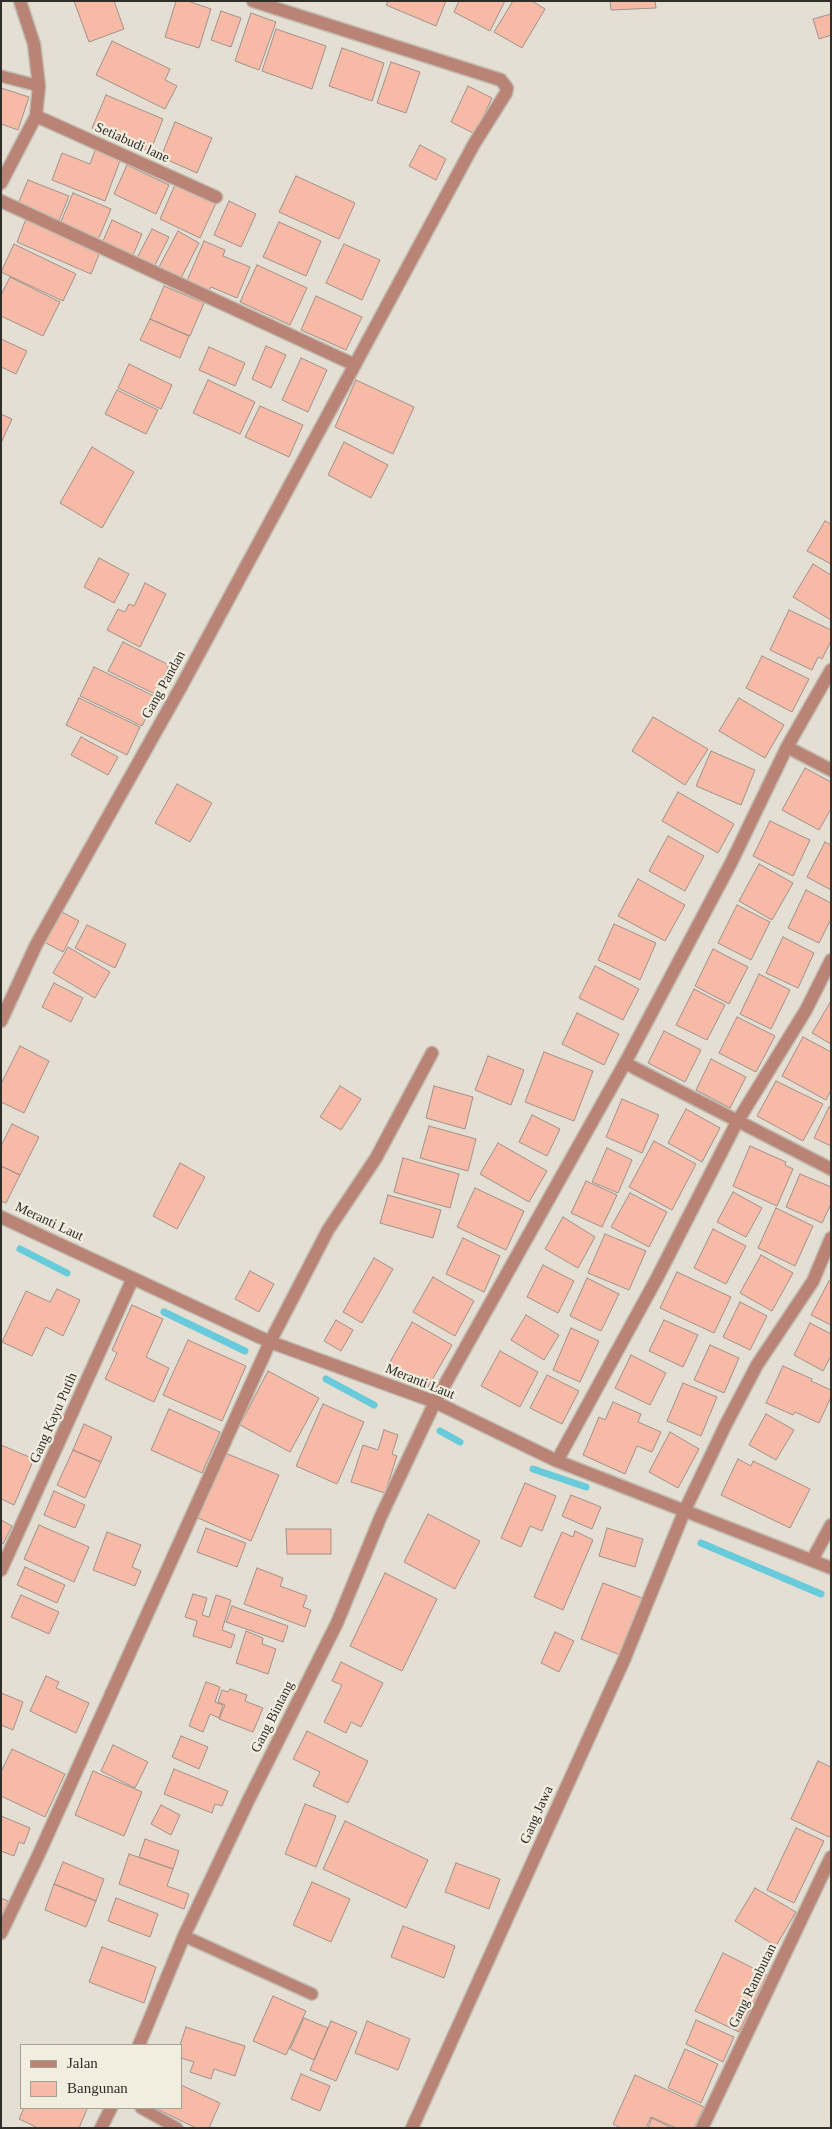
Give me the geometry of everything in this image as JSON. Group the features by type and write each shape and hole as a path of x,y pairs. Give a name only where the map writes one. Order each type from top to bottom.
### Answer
{"street":[{"name":"Gang Pandan","path":"1,1021 36,945 182,685 474,144 506,93 507,88 500,80 253,1"},
{"path":"1,183 36,116 39,86 34,44 23,2"},
{"name":"Setiabudi lane","path":"36,116 216,197"},
{"path":"1,201 355,365"},
{"name":"Gang Bintang","path":"139,2044 184,1936 248,1801 337,1623 381,1516 435,1402 625,1063 731,862 787,747 831,670"},
{"path":"787,747 831,770"},
{"path":"557,1461 657,1278 736,1122 806,1010 831,960"},
{"path":"1,1933 38,1856 270,1342 328,1230 376,1158 432,1053"},
{"path":"625,1063 736,1122 831,1169"},
{"name":"Meranti Laut","path":"1,1217 270,1342 435,1402 557,1461 831,1568"},
{"name":"Gang Jawa","path":"412,2128 624,1660 684,1512 725,1426 757,1365 813,1281 831,1238"},
{"name":"Gang Kayu Putih","path":"1,1570 133,1278"},
{"path":"812,1560 831,1525"},
{"name":"Gang Rambutan","path":"702,2128 831,1857"},
{"path":"101,2128 110,2109"}],"lane":[{"path":"1,76 39,86"},
{"path":"184,1936 312,1994"},
{"path":"143,2109 177,2128"}],"building":[{"path":"74,1 114,1 124,29 89,42"},
{"path":"176,1 188,1 211,9 199,48 165,37"},
{"path":"388,1 446,1 436,26 386,5"},
{"path":"459,1 505,1 490,31 454,12"},
{"path":"513,1 532,1 545,9 522,48 494,32"},
{"path":"610,1 655,1 656,8 611,10"},
{"path":"221,11 241,18 231,47 211,40"},
{"path":"251,13 276,22 259,70 235,61"},
{"path":"831,14 831,35 819,39 813,19"},
{"path":"276,29 326,46 312,89 262,71"},
{"path":"112,41 170,69 165,80 177,86 165,109 96,75"},
{"path":"342,48 384,63 372,101 329,86"},
{"path":"391,62 420,72 406,113 377,103"},
{"path":"468,86 492,98 475,134 451,122"},
{"path":"1,88 29,97 18,130 1,124"},
{"path":"106,95 163,119 150,152 92,128"},
{"path":"175,122 212,138 197,173 161,157"},
{"path":"420,145 446,159 436,180 409,166"},
{"path":"96,148 121,158 105,201 52,180 62,153 90,164"},
{"path":"127,165 169,185 156,214 114,194"},
{"path":"296,176 355,203 339,239 279,212"},
{"path":"28,180 69,196 58,223 17,206"},
{"path":"175,185 216,203 200,238 160,219"},
{"path":"73,193 111,209 98,240 60,224"},
{"path":"229,201 256,214 241,247 214,235"},
{"path":"26,219 100,252 91,274 17,242"},
{"path":"112,220 142,234 133,255 103,241"},
{"path":"279,222 321,241 306,276 263,257"},
{"path":"152,229 169,237 153,269 136,260"},
{"path":"178,231 199,243 181,278 159,267"},
{"path":"204,241 225,250 223,256 250,267 237,298 211,287 208,292 186,283"},
{"path":"14,244 76,274 63,301 1,272"},
{"path":"344,244 380,260 362,300 326,283"},
{"path":"257,265 307,288 290,325 240,302"},
{"path":"10,277 60,302 43,336 1,316 1,295"},
{"path":"164,286 204,303 190,336 150,319"},
{"path":"316,296 362,317 346,350 301,330"},
{"path":"150,319 189,336 180,358 140,340"},
{"path":"1,339 27,351 16,374 1,367"},
{"path":"266,346 286,355 271,388 252,379"},
{"path":"209,347 245,363 235,386 199,370"},
{"path":"301,358 327,370 308,412 282,400"},
{"path":"129,364 172,385 161,409 118,388"},
{"path":"208,380 255,402 240,434 193,413"},
{"path":"356,380 414,407 393,454 335,427"},
{"path":"117,390 158,410 146,434 105,414"},
{"path":"260,406 303,425 289,457 245,437"},
{"path":"1,414 12,419 1,443"},
{"path":"344,442 388,465 371,498 328,475"},
{"path":"92,447 134,472 102,528 60,503"},
{"path":"825,521 831,524 831,564 807,551"},
{"path":"99,558 129,574 114,603 84,587"},
{"path":"813,564 831,575 831,620 793,597"},
{"path":"145,583 166,594 140,647 107,630 118,609 125,612 129,604 134,606"},
{"path":"789,610 831,630 831,641 822,659 818,657 812,670 770,650"},
{"path":"123,642 169,665 155,694 108,671"},
{"path":"762,656 809,679 792,712 746,688"},
{"path":"94,667 156,697 142,726 80,696"},
{"path":"79,698 140,727 127,755 66,725"},
{"path":"739,698 784,725 765,758 719,731"},
{"path":"653,717 708,749 685,785 632,751"},
{"path":"81,737 118,757 108,775 71,755"},
{"path":"711,751 755,770 741,805 696,786"},
{"path":"805,768 831,782 831,809 819,830 782,810"},
{"path":"177,784 212,803 190,842 155,823"},
{"path":"678,792 734,824 718,853 662,821"},
{"path":"770,821 810,840 793,876 753,856"},
{"path":"668,836 704,856 685,891 649,871"},
{"path":"825,842 831,845 831,890 807,877"},
{"path":"759,864 793,883 772,920 739,901"},
{"path":"638,879 685,905 665,941 618,916"},
{"path":"806,890 831,903 831,919 819,943 788,928"},
{"path":"737,905 770,922 751,960 718,943"},
{"path":"60,911 79,921 63,952 44,942"},
{"path":"614,924 656,943 640,980 598,960"},
{"path":"87,925 126,944 115,968 75,948"},
{"path":"783,937 814,953 798,988 766,973"},
{"path":"68,947 110,972 95,998 53,973"},
{"path":"713,949 748,967 729,1004 695,986"},
{"path":"595,966 639,989 623,1020 579,998"},
{"path":"759,974 790,990 771,1029 740,1014"},
{"path":"54,983 83,998 71,1022 42,1007"},
{"path":"694,989 725,1005 707,1040 676,1025"},
{"path":"831,1001 831,1044 812,1033"},
{"path":"577,1013 619,1034 604,1065 562,1044"},
{"path":"737,1017 775,1036 756,1072 719,1053"},
{"path":"664,1031 701,1050 685,1082 648,1063"},
{"path":"803,1037 831,1052 831,1090 826,1100 782,1076"},
{"path":"20,1046 49,1061 24,1113 1,1102 1,1084"},
{"path":"544,1052 593,1071 574,1121 525,1102"},
{"path":"488,1056 524,1070 511,1105 475,1090"},
{"path":"711,1059 746,1077 730,1108 696,1090"},
{"path":"776,1081 823,1104 803,1141 757,1116"},
{"path":"340,1086 361,1099 341,1130 320,1117"},
{"path":"434,1086 473,1097 465,1129 426,1118"},
{"path":"622,1099 659,1115 642,1153 606,1137"},
{"path":"829,1107 831,1108 831,1146 814,1138"},
{"path":"686,1109 720,1128 702,1162 668,1143"},
{"path":"532,1115 560,1129 547,1156 519,1142"},
{"path":"12,1124 39,1137 20,1175 1,1166 1,1146"},
{"path":"429,1126 476,1139 468,1171 420,1158"},
{"path":"654,1141 696,1164 672,1210 629,1187"},
{"path":"498,1143 547,1171 529,1202 480,1174"},
{"path":"750,1146 786,1162 785,1165 793,1169 777,1206 733,1186"},
{"path":"607,1148 632,1160 618,1193 592,1182"},
{"path":"403,1158 459,1174 450,1208 394,1192"},
{"path":"180,1163 205,1177 177,1229 153,1216"},
{"path":"1,1166 20,1175 6,1203 1,1201"},
{"path":"800,1174 831,1187 831,1204 822,1223 786,1207"},
{"path":"586,1181 617,1195 602,1227 571,1213"},
{"path":"475,1188 524,1211 506,1250 457,1227"},
{"path":"733,1192 762,1208 746,1237 717,1222"},
{"path":"630,1193 667,1212 649,1247 611,1227"},
{"path":"388,1195 441,1210 433,1238 380,1223"},
{"path":"776,1208 813,1226 795,1266 758,1248"},
{"path":"563,1217 595,1237 578,1268 545,1249"},
{"path":"713,1229 746,1246 726,1284 694,1268"},
{"path":"605,1234 646,1251 629,1290 588,1273"},
{"path":"463,1238 500,1256 484,1292 446,1274"},
{"path":"761,1255 793,1273 772,1311 740,1293"},
{"path":"374,1258 393,1269 362,1323 343,1312"},
{"path":"543,1265 574,1281 558,1313 527,1297"},
{"path":"250,1271 274,1284 259,1312 235,1299"},
{"path":"677,1272 731,1297 714,1333 660,1308"},
{"path":"433,1277 474,1301 455,1336 413,1312"},
{"path":"587,1278 619,1294 601,1331 570,1316"},
{"path":"829,1281 831,1282 831,1325 811,1315"},
{"path":"57,1289 80,1300 63,1336 46,1327 32,1356 2,1342 26,1291 50,1302"},
{"path":"740,1302 767,1316 750,1350 723,1337"},
{"path":"132,1305 163,1319 146,1357 169,1368 154,1402 105,1379 117,1353 112,1350"},
{"path":"526,1315 559,1335 544,1360 511,1340"},
{"path":"336,1320 353,1330 341,1351 324,1341"},
{"path":"664,1320 698,1335 683,1367 649,1351"},
{"path":"412,1322 452,1345 428,1387 389,1364"},
{"path":"810,1323 831,1334 831,1356 823,1371 794,1355"},
{"path":"571,1328 599,1341 580,1382 553,1370"},
{"path":"188,1340 246,1366 222,1421 163,1395"},
{"path":"710,1345 739,1358 724,1393 694,1380"},
{"path":"500,1351 538,1372 520,1407 481,1386"},
{"path":"631,1355 666,1373 650,1405 615,1388"},
{"path":"783,1366 831,1390 831,1397 819,1423 795,1412 793,1415 766,1403"},
{"path":"268,1371 319,1398 290,1452 240,1425"},
{"path":"547,1375 579,1391 562,1424 530,1408"},
{"path":"683,1383 717,1397 701,1436 667,1421"},
{"path":"613,1402 641,1414 638,1422 661,1432 652,1452 637,1446 625,1474 583,1455 599,1417 605,1420"},
{"path":"323,1404 364,1422 337,1484 296,1466"},
{"path":"169,1409 220,1432 202,1473 151,1450"},
{"path":"766,1414 794,1430 776,1460 749,1445"},
{"path":"84,1424 112,1437 101,1462 73,1450"},
{"path":"384,1430 398,1435 392,1454 397,1456 385,1493 351,1482 363,1445 378,1450"},
{"path":"670,1432 699,1449 678,1488 649,1472"},
{"path":"1,1445 34,1459 14,1505 1,1499"},
{"path":"73,1450 101,1462 85,1498 57,1485"},
{"path":"225,1453 279,1475 251,1541 198,1518"},
{"path":"738,1459 751,1466 753,1461 810,1489 790,1528 721,1495"},
{"path":"525,1483 556,1496 542,1531 530,1526 521,1547 501,1538"},
{"path":"54,1491 85,1505 75,1528 44,1515"},
{"path":"571,1495 601,1507 592,1529 562,1516"},
{"path":"428,1514 480,1541 455,1589 404,1562"},
{"path":"1,1520 12,1526 3,1544 1,1543"},
{"path":"39,1525 89,1547 74,1582 24,1559"},
{"path":"206,1528 246,1543 237,1567 197,1552"},
{"path":"607,1528 643,1539 635,1567 599,1556"},
{"path":"286,1529 331,1529 331,1554 287,1554"},
{"path":"575,1531 593,1540 563,1610 534,1597 562,1532 573,1537"},
{"path":"107,1532 141,1545 132,1567 141,1571 135,1586 93,1570"},
{"path":"25,1567 65,1585 57,1603 17,1585"},
{"path":"257,1568 283,1578 280,1586 307,1596 303,1607 311,1610 305,1627 244,1604"},
{"path":"385,1573 437,1599 402,1671 350,1646"},
{"path":"603,1583 642,1598 620,1655 581,1639"},
{"path":"193,1594 207,1598 202,1615 209,1617 216,1595 231,1600 222,1630 235,1635 231,1648 193,1636 197,1621 185,1617"},
{"path":"21,1595 59,1612 49,1634 11,1617"},
{"path":"232,1606 288,1626 283,1642 226,1622"},
{"path":"246,1631 263,1638 262,1644 276,1649 268,1674 236,1663"},
{"path":"555,1632 574,1641 559,1672 541,1663"},
{"path":"341,1662 383,1683 361,1727 351,1722 346,1733 324,1722 342,1685 332,1681"},
{"path":"46,1676 59,1682 56,1688 89,1703 76,1733 30,1711"},
{"path":"206,1682 220,1687 215,1702 223,1705 219,1718 210,1714 203,1732 189,1726"},
{"path":"230,1689 247,1695 245,1701 263,1708 253,1732 219,1719 225,1705 218,1702 222,1690 228,1692"},
{"path":"1,1693 23,1702 13,1730 1,1725"},
{"path":"307,1731 368,1761 348,1803 313,1786 320,1772 293,1759"},
{"path":"181,1736 208,1747 199,1769 172,1757"},
{"path":"113,1745 148,1762 135,1788 101,1771"},
{"path":"12,1749 65,1774 45,1817 1,1796 1,1772"},
{"path":"818,1761 831,1767 831,1834 829,1837 791,1819"},
{"path":"174,1769 228,1791 222,1806 215,1804 212,1813 164,1794"},
{"path":"93,1771 142,1792 124,1836 75,1815"},
{"path":"305,1804 336,1816 316,1867 285,1854"},
{"path":"161,1805 180,1815 171,1835 151,1824"},
{"path":"1,1816 30,1828 24,1844 19,1842 14,1856 1,1851"},
{"path":"345,1821 428,1860 406,1908 323,1869"},
{"path":"796,1828 824,1841 794,1903 767,1890"},
{"path":"145,1839 179,1851 173,1869 139,1857"},
{"path":"129,1854 173,1869 167,1886 189,1894 184,1909 119,1884"},
{"path":"63,1862 104,1879 96,1901 54,1884"},
{"path":"456,1863 500,1879 489,1909 445,1892"},
{"path":"312,1882 350,1899 331,1942 293,1925"},
{"path":"54,1884 96,1901 86,1927 45,1910"},
{"path":"755,1888 796,1912 776,1946 735,1921"},
{"path":"1,1898 8,1901 1,1917"},
{"path":"116,1898 158,1914 150,1937 108,1921"},
{"path":"403,1926 455,1946 444,1978 391,1957"},
{"path":"102,1947 156,1967 144,2003 89,1982"},
{"path":"723,1953 767,1975 739,2032 695,2011"},
{"path":"273,1996 306,2011 286,2055 253,2041"},
{"path":"304,2018 328,2028 314,2060 290,2049"},
{"path":"696,2020 734,2037 723,2062 686,2044"},
{"path":"331,2021 357,2032 336,2081 310,2070"},
{"path":"367,2021 410,2039 398,2070 355,2053"},
{"path":"186,2027 245,2046 235,2076 214,2069 211,2079 190,2072 194,2062 182,2058 182,2044 180,2044"},
{"path":"685,2049 718,2064 701,2103 668,2088"},
{"path":"301,2074 330,2086 320,2111 291,2099"},
{"path":"635,2075 704,2107 694,2128 676,2128 651,2117 646,2128 621,2128 613,2124"},
{"path":"182,2085 220,2103 209,2128 196,2128 157,2109 182,2109"},
{"path":"24,2109 87,2109 79,2128 38,2128 19,2119"},
{"path":"652,2118 672,2128 648,2128"}],"waterway":[{"path":"20,1249 67,1273"},
{"path":"164,1312 245,1351"},
{"path":"326,1379 374,1405"},
{"path":"440,1431 460,1442"},
{"path":"533,1469 586,1487"},
{"path":"701,1543 821,1594"}]}
